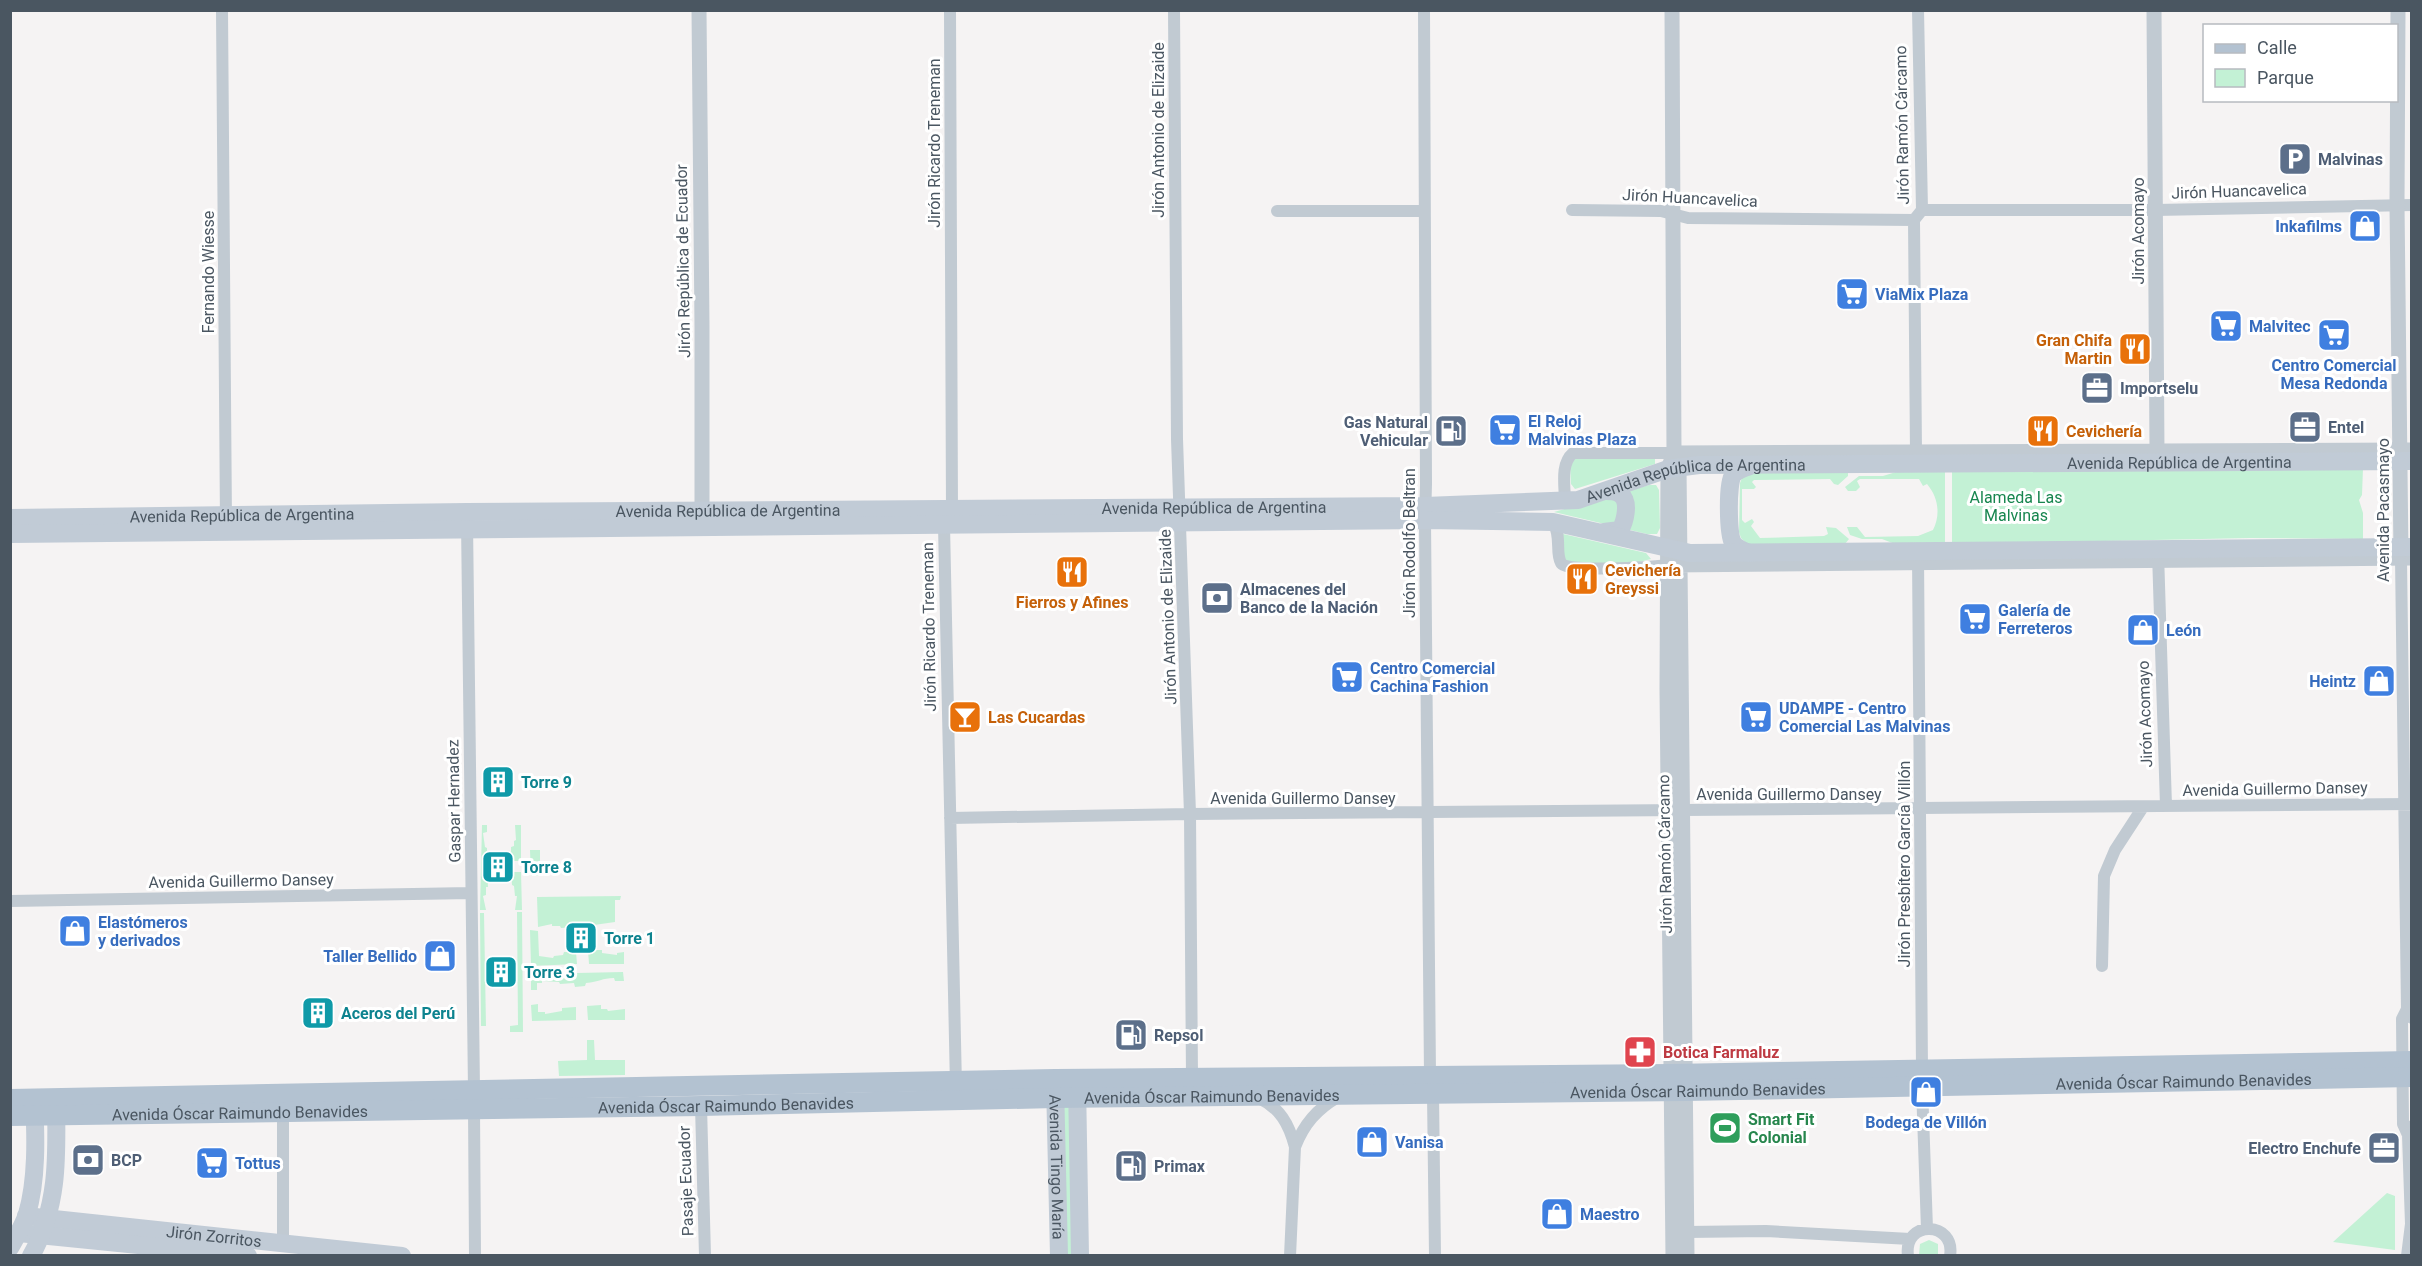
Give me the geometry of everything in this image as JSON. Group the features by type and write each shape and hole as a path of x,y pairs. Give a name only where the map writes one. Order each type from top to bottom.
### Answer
{"main road":[{"name":"Avenida República de Argentina","path":"10,534 226,524 1425,513 1578,500 1674,463 1751,465 2406,455"},
{"path":"1750,553 1737,547 1731,537 1730,488 1733,476 1738,470 1751,465"},
{"path":"1602,532 1620,530 1624,520 1624,499 1616,492 1606,490"},
{"name":"Avenida República de Argentina","path":"1425,513 1553,522 1602,532 1673,558 1750,553 1918,557 2406,553"},
{"name":"Avenida República de Argentina","path":"10,518 226,524"},
{"name":"Avenida Óscar Raimundo Benavides","path":"56,1107 1055,1089 1192,1078 1432,1085 1678,1083 2407,1069"},
{"name":"Avenida Óscar Raimundo Benavides","path":"1078,1088 1255,1096 1340,1095 1432,1085"},
{"name":"Avenida Tingo María","path":"1078,1088 1080,1256"},
{"name":"Avenida Tingo María","path":"1055,1089 1059,1256"},
{"name":"Avenida Óscar Raimundo Benavides","path":"10,1098 34,1107 283,1110 474,1099 700,1106 956,1091"},
{"path":"15,1241 26,1216 33,1171 34,1107"},
{"name":"Avenida Óscar Raimundo Benavides","path":"10,1116 34,1107"},
{"path":"32,1256 45,1226 54,1186 56,1107"},
{"name":"Jirón Zorritos","path":"26,1216 45,1226 218,1254 248,1256"},
{"name":"Jirón Zorritos","path":"15,1241 45,1226 283,1241 402,1256"}],"street":[{"name":"Fernando Wiesse","path":"222,10 226,524"},
{"name":"Jirón República de Ecuador","path":"699,10 702,519"},
{"name":"Jirón Ricardo Treneman","path":"950,10 948,518 950,818 956,1091"},
{"name":"Jirón Antonio de Elizaide","path":"1174,10 1177,439 1190,814 1192,1078"},
{"name":"Jirón Rodolfo Beltran","path":"1424,10 1425,513 1436,1256"},
{"name":"Jirón Ramón Cárcamo","path":"1672,10 1673,558 1678,1083 1673,1256"},
{"name":"Jirón Ramón Cárcamo","path":"1916,453 1918,10"},
{"name":"Jirón Acomayo","path":"2154,10 2157,451"},
{"name":"Avenida Pacasmayo","path":"2398,10 2404,205 2406,455 2409,1014 2402,1019 2407,1069 2403,1124 2410,1131 2411,1224 2407,1256"},
{"name":"Jirón Huancavelica","path":"1572,210 1661,211 1688,218 2404,205"},
{"path":"1277,210 1424,211"},
{"name":"Avenida República de Argentina","path":"1674,463 1916,453 2157,451 2406,455"},
{"path":"1565,502 1565,466 1567,458 1573,453 1674,463"},
{"name":"Gaspar Hernadez","path":"467,521 475,1256"},
{"path":"1553,522 1559,534 1560,561 1568,568 1673,558"},
{"name":"Jirón Acomayo","path":"2158,555 2166,806"},
{"name":"Avenida República de Argentina","path":"1673,558 1918,557"},
{"name":"Jirón Presbítero García Villón","path":"1918,557 1922,1078 1927,1228"},
{"name":"Avenida Guillermo Dansey","path":"950,818 2408,804"},
{"path":"2102,966 2104,876 2115,850 2143,807"},
{"name":"Avenida Guillermo Dansey","path":"10,901 471,893"},
{"name":"Jirón Ramón Cárcamo","path":"1678,1083 1687,1256"},
{"path":"1295,1147 1307,1122 1322,1107 1340,1095"},
{"path":"1255,1096 1269,1103 1284,1118 1295,1147 1290,1256"},
{"name":"Pasaje Ecuador","path":"700,1106 705,1256"},
{"path":"283,1110 283,1241"},
{"path":"1908,1256 1910,1239 1920,1230 1927,1228 1941,1232 1946,1237 1950,1243 1950,1256"},
{"path":"1686,1232 1766,1231 1910,1239"}],"green space":[{"path":"1655,456 1655,464 1575,489 1571,484 1570,464 1575,458"},
{"name":"Alameda Las Malvinas","path":"2363,468 2362,495 2359,500 2363,513 2363,539 2250,538 1952,544 1952,471"},
{"path":"1751,472 1848,473 1848,476 1838,485 1830,479 1754,480 1752,482 1756,487 1754,489 1742,489 1742,520 1745,523 1752,519 1754,522 1751,526 1760,538 1824,536 1828,534 1826,527 1836,528 1849,539 1844,545 1748,545 1739,532 1740,483 1742,478"},
{"path":"1896,472 1945,472 1945,543 1895,544 1882,539 1862,539 1850,535 1847,527 1857,527 1865,537 1918,536 1933,530 1938,512 1936,500 1927,484 1923,486 1919,479 1860,479 1857,481 1860,487 1856,491 1848,491 1845,487 1859,476 1883,476"},
{"path":"1656,485 1659,490 1660,528 1657,534 1647,534 1554,512"},
{"path":"1563,534 1646,553 1651,559 1631,564 1564,563"},
{"path":"482,825 487,825 487,832 483,833 487,848 487,861 491,862 491,872 487,873 488,887 486,887 486,895 483,896 486,910 480,910"},
{"path":"515,825 521,825 521,861 511,861 511,847 514,846 516,840"},
{"path":"530,850 540,850 540,876 531,876"},
{"path":"511,872 521,872 522,910 515,910 517,896 515,896 512,885"},
{"path":"621,896 620,900 615,900 615,922 587,926 586,930 576,930 575,927 561,928 552,926 552,924 538,927 537,897"},
{"path":"517,912 522,912 523,1032 510,1032 510,1026 518,1025"},
{"path":"480,913 484,913 486,1026 481,1026"},
{"path":"530,930 538,931 539,956 553,958 563,955 564,952 576,952 577,964 531,966"},
{"path":"588,950 602,950 602,953 617,955 617,953 624,952 624,964 589,964"},
{"path":"623,972 624,981 615,981 614,978 610,978 575,987 574,983 560,984 559,982 542,981 542,983 537,983 537,990 531,990 531,974"},
{"path":"538,1004 538,1012 545,1012 545,1014 562,1011 562,1008 576,1007 576,1020 532,1021 531,1005"},
{"path":"601,1005 601,1009 608,1011 625,1009 625,1020 588,1020 587,1006"},
{"path":"587,1040 594,1040 595,1060 625,1060 625,1075 559,1076 558,1061 587,1060"},
{"path":"1062,1107 1069,1107 1072,1255 1065,1255"},
{"path":"2387,1193 2395,1196 2395,1250 2333,1242"},
{"path":"1929,1240 1938,1244 1938,1255 1919,1255 1920,1244"}],"place":[{"name":"Malvinas","path":"2295,159"},
{"name":"Inkafilms","path":"2365,226"},
{"name":"ViaMix Plaza","path":"1852,294"},
{"name":"Malvitec","path":"2226,326"},
{"name":"Centro Comercial Mesa Redonda","path":"2334,335"},
{"name":"Gran Chifa Martin","path":"2135,349"},
{"name":"Importselu","path":"2097,388"},
{"name":"Entel","path":"2305,427"},
{"name":"El Reloj Malvinas Plaza","path":"1505,430"},
{"name":"Gas Natural Vehicular","path":"1451,431"},
{"name":"Cevichería","path":"2043,431"},
{"name":"Fierros y Afines","path":"1072,572"},
{"name":"Cevichería Greyssi","path":"1582,579"},
{"name":"Almacenes del Banco de la Nación","path":"1217,598"},
{"name":"Galería de Ferreteros","path":"1975,619"},
{"name":"León","path":"2143,630"},
{"name":"Centro Comercial Cachina Fashion","path":"1347,677"},
{"name":"Heintz","path":"2379,681"},
{"name":"Las Cucardas","path":"965,717"},
{"name":"UDAMPE - Centro Comercial Las Malvinas","path":"1756,717"},
{"name":"Torre 9","path":"498,782"},
{"name":"Torre 8","path":"498,867"},
{"name":"Elastómeros y derivados","path":"75,931"},
{"name":"Torre 1","path":"581,938"},
{"name":"Taller Bellido","path":"440,956"},
{"name":"Torre 3","path":"501,972"},
{"name":"Aceros del Perú","path":"318,1013"},
{"name":"Repsol","path":"1131,1035"},
{"name":"Botica Farmaluz","path":"1640,1052"},
{"name":"Bodega de Villón","path":"1926,1092"},
{"name":"Smart Fit Colonial","path":"1725,1128"},
{"name":"Vanisa","path":"1372,1142"},
{"name":"Electro Enchufe","path":"2384,1148"},
{"name":"BCP","path":"88,1160"},
{"name":"Tottus","path":"212,1163"},
{"name":"Primax","path":"1131,1166"},
{"name":"Maestro","path":"1557,1214"}]}
